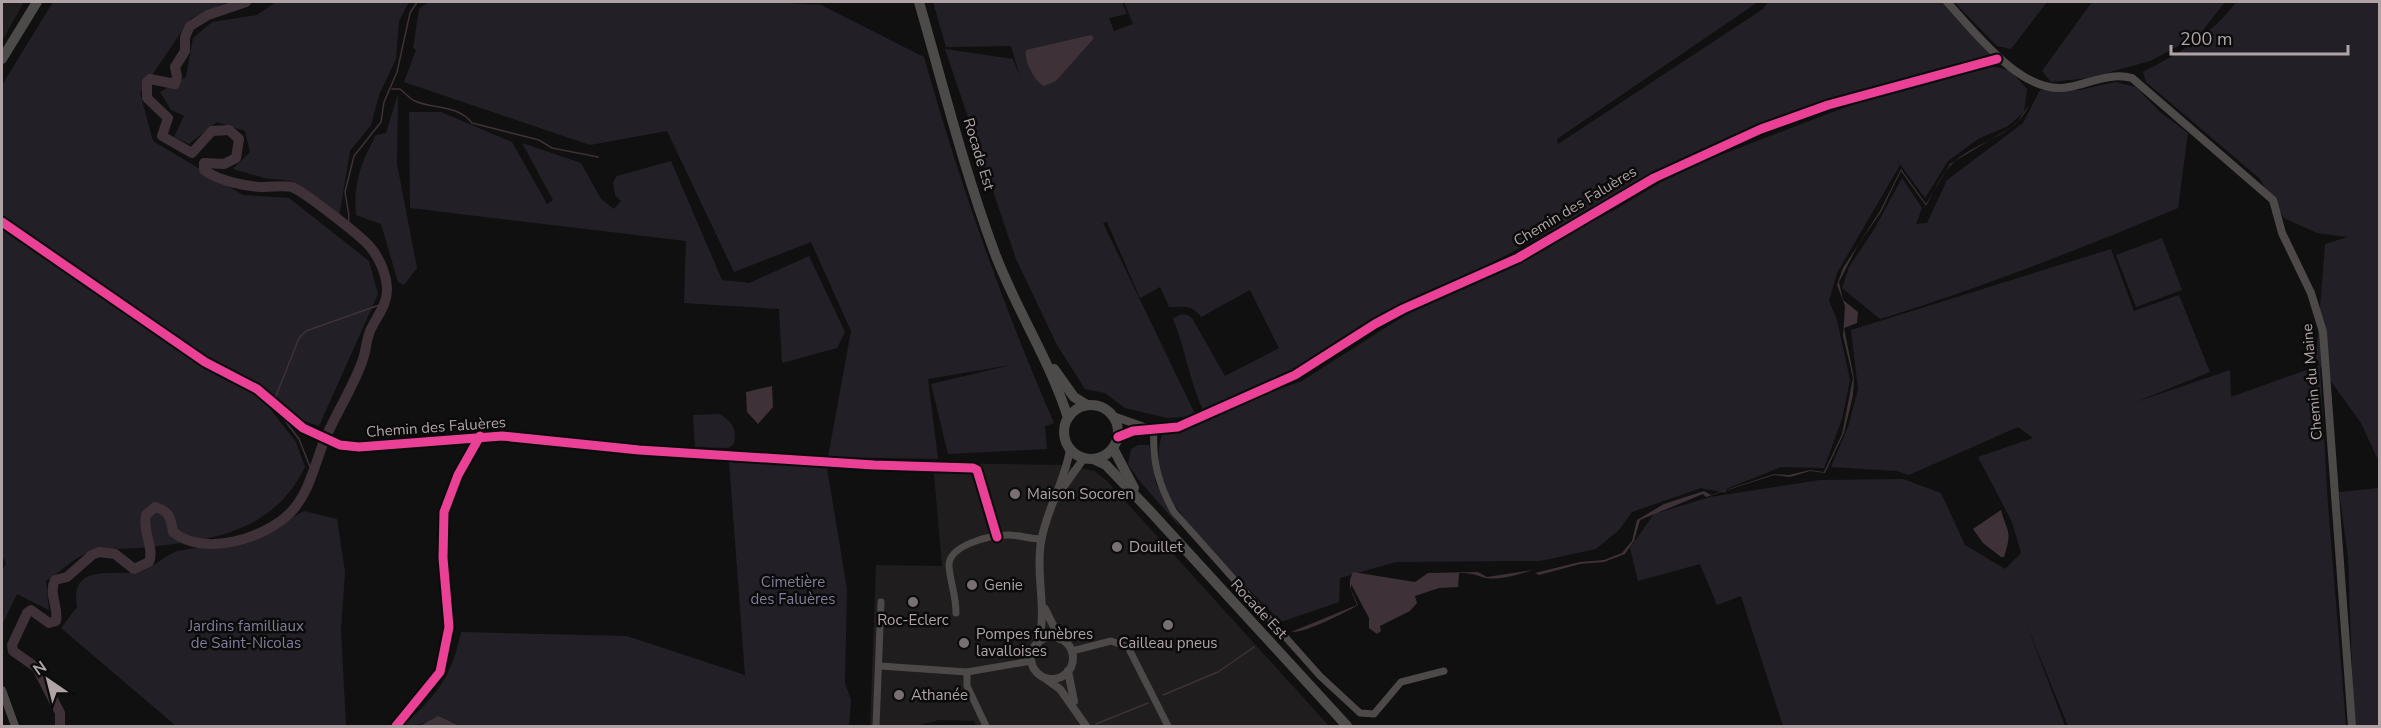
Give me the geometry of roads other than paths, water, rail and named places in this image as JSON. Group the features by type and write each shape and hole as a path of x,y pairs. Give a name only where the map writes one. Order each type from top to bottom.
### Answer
{"main road":[{"path":"2,59 37,2"},
{"name":"Rocade Est","path":"919,2 981,210 1020,312 1061,398 1068,418"},
{"name":"Rocade Est","path":"1020,312 1061,380 1074,397 1087,405"},
{"path":"1087,405 1101,407 1113,416 1118,437 1107,454 1088,458 1070,449 1064,434 1068,418 1073,412 1087,405"},
{"name":"Rocade Est","path":"1113,448 1129,480 1150,511"},
{"name":"Rocade Est","path":"1088,458 1106,465 1347,726"}],"street":[{"name":"Chemin du Maine","path":"1947,2 1997,59 2044,86 2057,89 2110,76 2132,78 2273,200 2282,233 2311,293 2323,332 2352,726"},
{"name":"Chemin des Faluères","path":"1118,437 1152,429 1178,427 1295,375 1375,324 1543,245 1622,196 1680,164 1797,116 1997,59"},
{"name":"Chemin des Faluères","path":"2,222 205,362 257,389 303,428 340,445 359,447 502,436 639,450 874,465 973,468 977,470 997,537"},
{"name":"Chemin des Faluères","path":"1113,416 1152,429"},
{"path":"1152,429 1153,458 1159,484 1174,512 1320,676 1350,705 1360,713 1374,714 1401,682 1444,671"},
{"path":"1070,449 1058,494 1041,539 1039,569 1043,603 1042,630 1031,661 1037,673 1060,689 1077,710 1086,726"},
{"path":"1058,494 1088,458"},
{"path":"956,613 956,594 950,559 959,548 997,537 1041,539"},
{"path":"876,726 881,602"},
{"path":"1043,603 1053,629 1072,651 1073,658 1068,671 1070,690 1077,710"},
{"path":"1038,643 1048,638 1060,639"},
{"path":"1072,651 1111,640 1128,647 1168,726"},
{"path":"880,666 967,672 1031,661"},
{"path":"1043,677 1056,678 1068,671"},
{"path":"967,672 968,686 986,726"},
{"path":"2,690 15,726"}],"waterway":[{"path":"60,726 60,713 37,668 13,651 12,645 27,613 31,610 49,623 56,621 53,595 55,580 67,577 92,555 99,552 115,554 134,569 149,562 150,552 145,521 146,515 155,507 168,516 173,532 186,539 217,544 250,537 279,522 290,513 306,489 327,434 358,372 370,331 385,301 386,279 374,252 320,205 292,187 242,185 204,170 204,163 224,164 236,158 239,139 229,130 212,131 192,153 162,136 168,118 147,98 147,82 150,79 175,84 177,77 175,67 185,51 185,37 190,26 208,15 246,2"},
{"path":"348,229 349,216 345,192 354,156 381,122 384,102 397,72 410,13 417,2"},
{"path":"392,89 400,89 413,100 423,104 453,110 472,123 539,140 552,148 598,157"},
{"path":"274,401 299,338 306,331 385,303"},
{"path":"273,405 299,439 312,472"},
{"path":"1163,695 1218,672 1254,647"},
{"path":"1096,724 1148,703"}],"place":[{"name":"Maison Socoren","path":"1015,494"},
{"name":"Douillet","path":"1117,547"},
{"name":"Genie","path":"972,585"},
{"name":"Roc-Eclerc","path":"913,602"},
{"name":"Cailleau pneus","path":"1168,625"},
{"name":"Pompes funèbres lavalloises","path":"964,643"},
{"name":"Athanée","path":"899,695"}],"park label":[{"name":"Cimetière des Faluères","path":"793,590"},
{"name":"Jardins familliaux de Saint-Nicolas","path":"246,634"}]}
